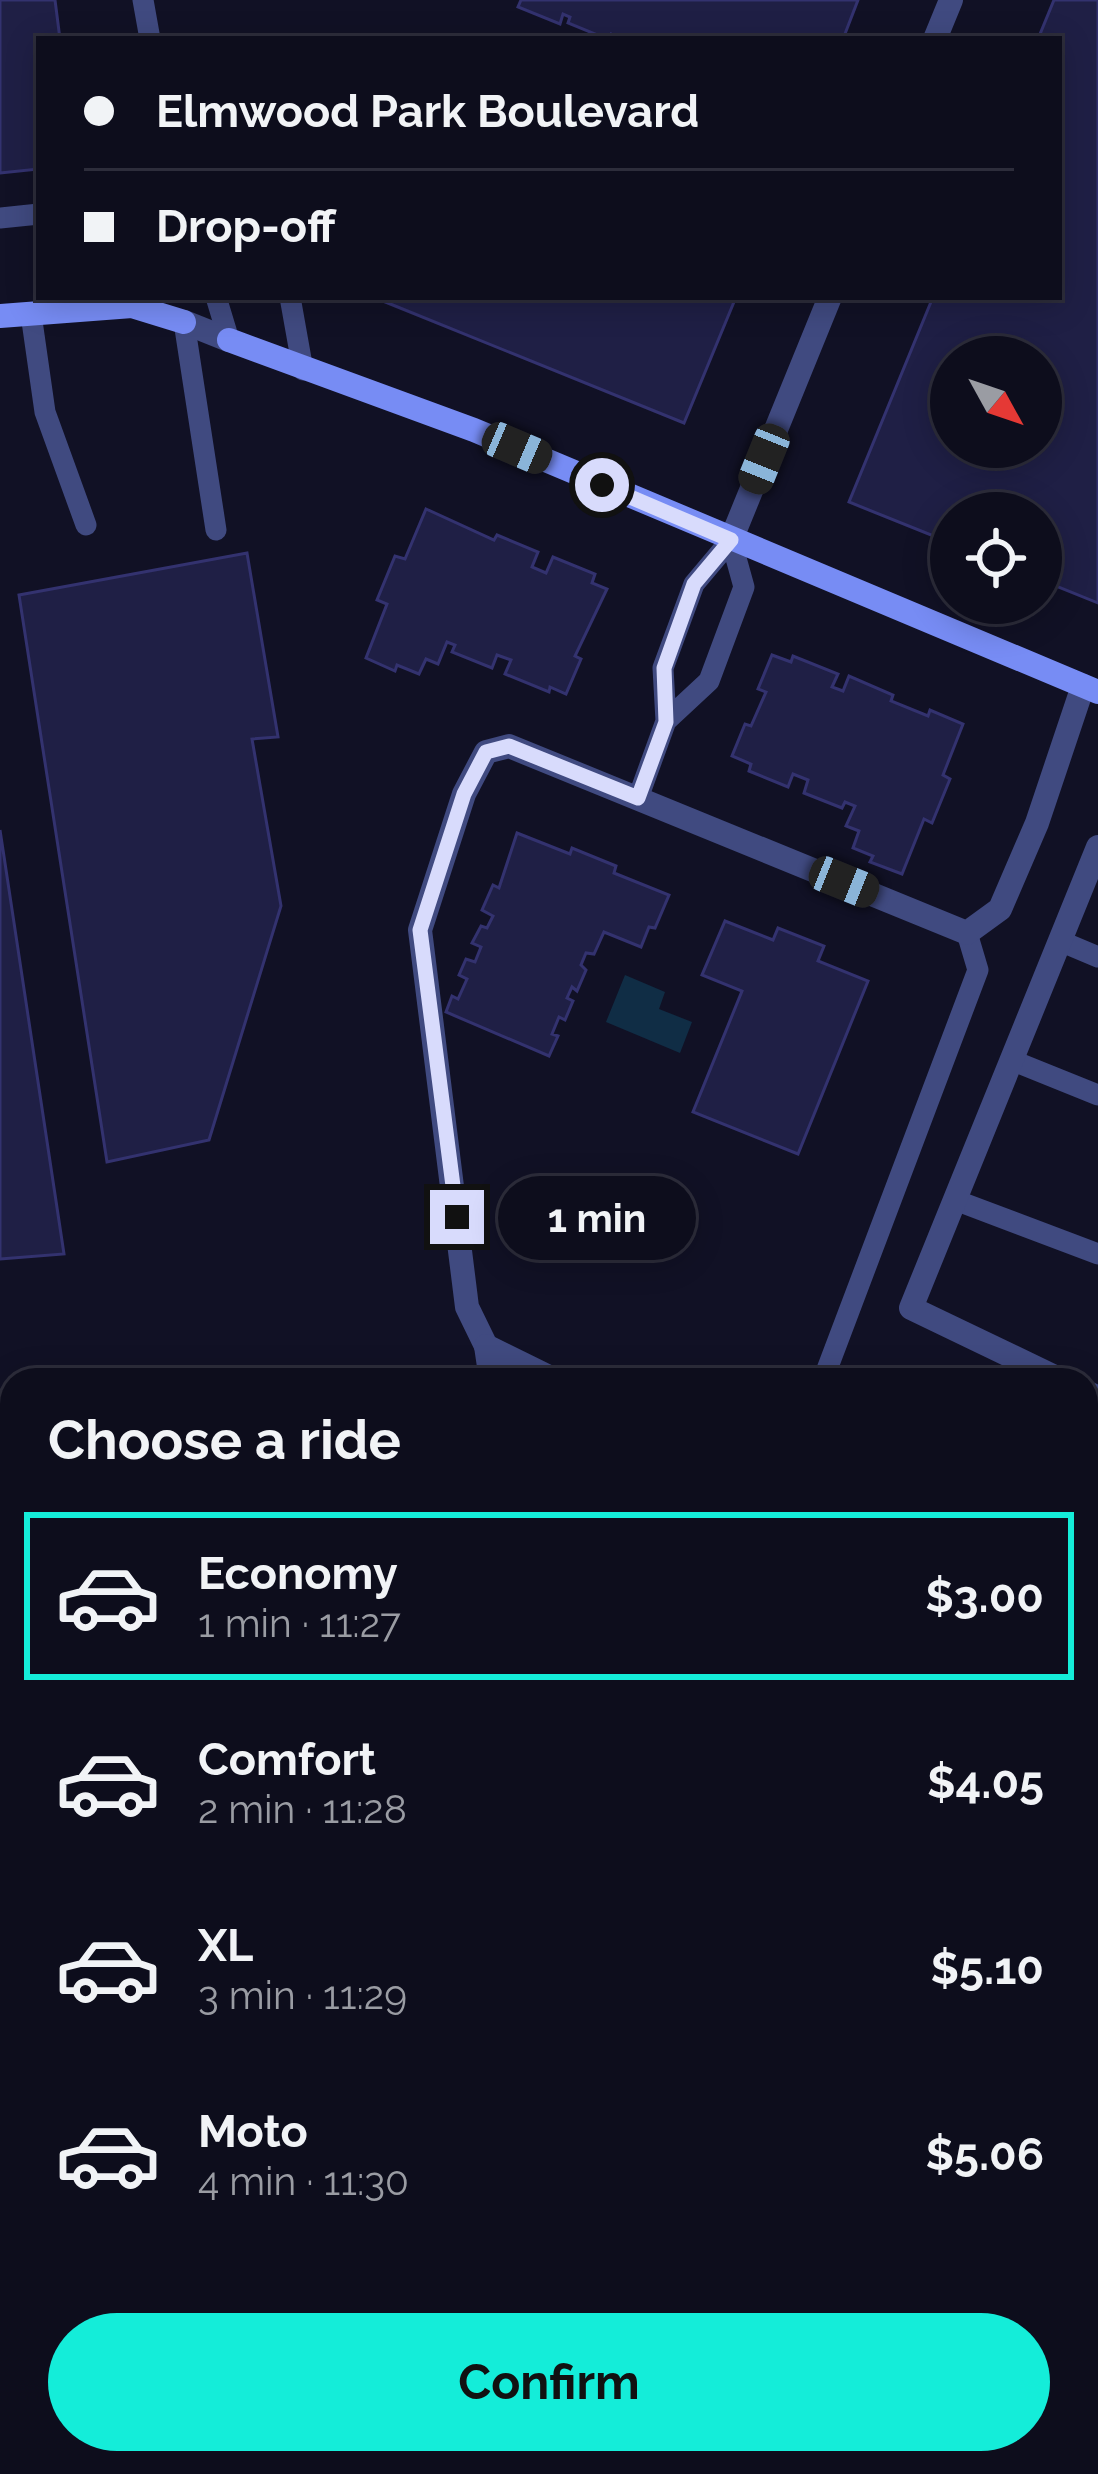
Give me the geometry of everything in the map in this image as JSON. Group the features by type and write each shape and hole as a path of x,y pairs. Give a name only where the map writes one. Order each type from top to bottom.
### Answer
{"street":[{"path":"936,36 951,0"},
{"path":"731,540 829,300"},
{"path":"0,316 135,302 303,370 474,430 1090,689 1000,909 967,933 509,746 486,752 464,794 420,930 467,1307 486,1346 489,1368"},
{"path":"1036,1368 911,1308 1098,847"},
{"path":"486,1346 531,1368"}],"lane":[{"path":"143,0 149,36"},
{"path":"0,218 36,214"},
{"path":"217,300 229,340"},
{"path":"291,300 303,370"},
{"path":"31,314 45,412 86,525"},
{"path":"184,322 216,530"},
{"path":"666,722 709,681 744,587 731,540"},
{"path":"638,798 666,722 664,668 694,584 731,540"},
{"path":"828,1368 978,970 967,933"},
{"path":"1060,940 1098,957"},
{"path":"1011,1060 1098,1095"},
{"path":"955,1199 1098,1254"}],"water":[{"path":"625,975 665,992 659,1009 692,1022 680,1053 606,1022"}],"building":[{"path":"0,0 55,0 60,36 36,36 36,169 0,173"},
{"path":"521,0 858,0 844,36 600,36 568,23 570,17 563,14 560,24 518,7"},
{"path":"1054,0 1098,0 1098,603 1062,588 1062,492 930,492 930,535 849,502 932,300 1062,300 1062,36 1039,36"},
{"path":"380,300 735,300 684,423"},
{"path":"426,509 494,540 497,535 538,552 532,567 546,573 553,557 595,574 592,583 607,589 575,656 581,659 566,694 505,674 511,660 497,655 492,668 452,652 455,645 447,642 438,664 426,659 419,674 397,665 395,671 366,658 387,604 377,600 395,556 405,559"},
{"path":"247,553 278,737 252,739 281,906 209,1140 107,1162 19,595"},
{"path":"772,655 791,662 793,656 838,674 832,687 843,691 849,676 893,695 891,701 963,724 943,775 950,779 932,823 924,819 902,874 870,862 873,856 853,848 859,831 846,826 855,806 845,802 842,808 804,793 808,780 793,774 788,787 749,771 751,764 732,756 766,692 758,689"},
{"path":"0,830 64,1254 0,1259"},
{"path":"517,833 570,854 572,848 616,866 614,873 669,895 641,947 604,932 594,954 586,953 581,965 586,970 577,991 572,987 567,998 573,1001 565,1020 559,1017 552,1034 558,1036 549,1056 446,1012 467,979 459,975 466,959 475,962 481,947 472,943 493,916 482,910 493,885 499,888"},
{"path":"725,921 773,940 778,928 824,946 818,961 868,981 798,1154 693,1112 742,991 702,975"}],"route":[{"path":"457,1217 420,930 464,794 486,752 509,746 638,798 666,722 664,668 694,584 731,540 602,485"}]}
